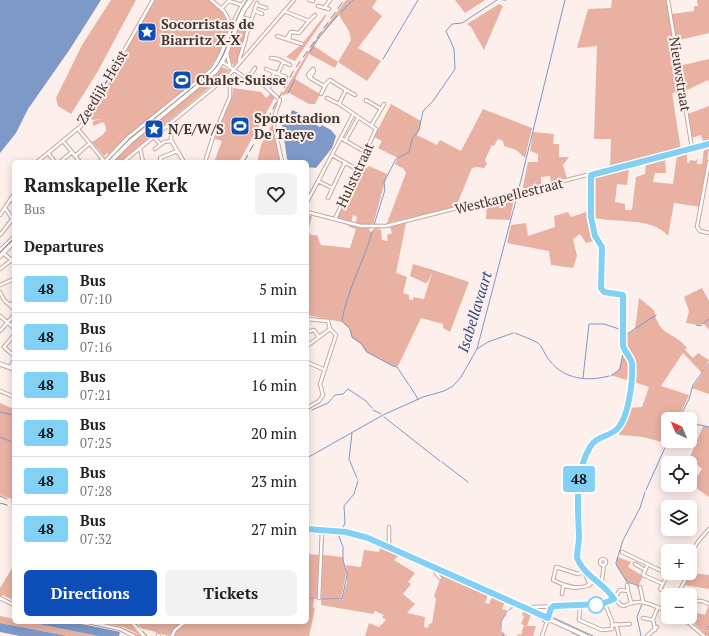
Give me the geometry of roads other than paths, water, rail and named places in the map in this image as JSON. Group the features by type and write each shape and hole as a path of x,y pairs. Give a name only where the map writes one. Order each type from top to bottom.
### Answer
{"main road":[{"path":"105,160 128,138 210,73 221,61 242,5 246,0"},
{"path":"112,160 131,141 212,76 226,54 234,26 251,0"},
{"path":"1,253 12,244"},
{"path":"0,364 12,369"},
{"path":"309,529 355,534 389,547 586,636"}],"street":[{"name":"Zeedijk-Heist","path":"39,160 78,129 153,0"},
{"path":"211,0 215,1 234,26"},
{"path":"221,9 229,0 242,5"},
{"path":"125,160 228,76 294,0"},
{"path":"309,0 313,1"},
{"path":"325,7 330,0"},
{"name":"Nieuwstraat","path":"668,0 692,148"},
{"path":"240,62 239,60 257,4 266,8"},
{"path":"318,6 329,9"},
{"path":"255,11 262,14"},
{"path":"284,11 309,20"},
{"path":"288,39 290,33 299,34 309,20 315,15"},
{"path":"240,16 251,20"},
{"path":"277,36 302,44"},
{"path":"226,54 230,66"},
{"path":"271,58 278,58 290,65"},
{"path":"221,61 248,79 268,88 280,102 274,120 282,160"},
{"path":"272,84 271,79 278,74 283,62"},
{"path":"248,79 256,68"},
{"path":"266,68 286,77"},
{"path":"206,160 213,137 230,97 230,83 228,76"},
{"path":"310,78 325,86"},
{"path":"321,94 329,80 355,94"},
{"path":"268,88 277,82"},
{"path":"339,104 346,90"},
{"name":"Hulststraat","path":"327,98 339,104 376,130 335,219"},
{"path":"366,102 366,100 381,109"},
{"path":"371,126 384,104"},
{"path":"309,198 353,115"},
{"path":"345,141 358,118"},
{"path":"167,126 171,130 171,141 183,160"},
{"path":"78,129 103,160"},
{"path":"154,137 160,144"},
{"path":"340,138 365,152"},
{"path":"63,141 78,159"},
{"path":"155,148 160,144 171,141"},
{"path":"75,156 90,144"},
{"name":"Westkapellestraat","path":"309,212 366,226 390,225 709,144"},
{"path":"140,148 143,160"},
{"path":"160,160 160,158 177,151"},
{"path":"62,160 72,152"},
{"path":"48,153 53,160"},
{"path":"332,155 358,170"},
{"path":"328,198 345,162"},
{"path":"709,162 697,227 700,231 709,233"},
{"path":"590,585 577,558 579,546 578,489 580,471 589,448 594,442 614,431 622,422 629,400 632,363 625,353 623,345 623,295 604,292 601,288 602,247 595,236 591,217 591,175"},
{"path":"318,181 332,188"},
{"path":"0,215 11,198"},
{"path":"5,208 12,217"},
{"path":"0,235 12,221"},
{"path":"12,239 1,253 12,259"},
{"path":"0,269 12,261"},
{"path":"0,285 12,280"},
{"path":"0,292 12,308"},
{"path":"0,316 12,327"},
{"path":"0,331 12,317"},
{"path":"309,319 328,321 330,329 336,335 320,384 322,398 309,406"},
{"path":"309,344 330,329"},
{"path":"309,331 314,330 319,337"},
{"path":"12,337 4,347 12,354"},
{"path":"309,363 325,370"},
{"path":"0,391 12,396"},
{"path":"389,527 389,547"},
{"path":"695,544 709,529"},
{"path":"319,598 322,530"},
{"path":"622,552 661,570"},
{"path":"639,559 635,564 645,570"},
{"path":"558,563 553,580 563,585 579,587 590,585 594,580"},
{"path":"648,564 643,575 663,584"},
{"path":"599,584 602,579 604,565"},
{"path":"556,567 578,574 584,571"},
{"path":"436,568 436,572 440,578"},
{"path":"584,571 614,599 624,606 631,602 643,601 661,608"},
{"path":"661,590 665,580"},
{"path":"562,594 563,585"},
{"path":"627,585 631,602"},
{"path":"640,588 643,601"},
{"path":"533,607 605,604 614,599 620,590 628,591"},
{"path":"0,598 12,604"},
{"path":"697,601 702,601 709,604"},
{"path":"580,607 579,620 581,622 602,630 612,630 612,625 605,604"},
{"path":"542,636 552,607"},
{"path":"647,636 656,628 653,620 658,607"},
{"path":"643,618 653,620"},
{"path":"97,624 120,629 134,636"},
{"path":"172,636 175,630 182,624"},
{"path":"616,624 618,636"},
{"path":"612,625 630,624"},
{"path":"692,624 704,636"}],"water":[{"path":"0,0 101,0 70,49 28,109 16,133 0,153"},
{"path":"292,110 311,118 312,123 320,127 322,125 331,130 336,136 332,148 316,168 309,167 309,160 287,159 282,124 290,116"},
{"path":"0,623 68,636 20,636 0,632"},
{"path":"38,624 82,624 120,632 119,636 98,636"}],"waterway":[{"path":"341,12 353,0"},
{"path":"383,59 418,0"},
{"path":"374,225 385,190 384,182 396,159 409,152 412,139 419,130 423,111 433,101 455,69 454,49 446,31 452,24 462,23 497,0"},
{"name":"Isabellavaart","path":"518,192 565,0"},
{"path":"310,52 318,39 337,16"},
{"path":"288,93 295,79"},
{"name":"Isabellavaart","path":"309,457 383,415 423,397 444,391 453,386 461,377 477,349 517,196"},
{"path":"372,232 344,309 342,321 350,329 352,337 362,344 367,352 397,367 409,385"},
{"path":"624,336 656,315"},
{"path":"696,325 700,326 709,319"},
{"path":"583,378 589,324 604,324 622,330 622,333"},
{"path":"477,349 488,342 513,333"},
{"path":"515,333 538,343 548,359 562,372 576,378 584,379 609,376"},
{"path":"611,376 620,369 623,353 622,346"},
{"path":"682,412 689,399 693,385 709,363"},
{"path":"410,386 418,399"},
{"path":"312,410 328,403 335,395 343,394 348,389 366,401 372,408"},
{"path":"373,410 381,414"},
{"path":"0,412 12,415"},
{"path":"384,417 440,461"},
{"path":"697,424 709,427"},
{"path":"352,433 349,459 357,478"},
{"path":"0,437 12,442"},
{"path":"646,490 665,448"},
{"path":"442,462 468,482"},
{"path":"343,528 345,523 344,506 354,494 358,481"},
{"path":"616,563 623,540 640,508 645,492"},
{"path":"338,534 343,547 343,560 347,574"},
{"path":"616,564 627,582"},
{"path":"322,599 342,599 347,575"},
{"path":"627,582 637,585 640,592"},
{"path":"641,636 637,617 642,604"},
{"path":"509,610 514,606 511,605"},
{"path":"525,611 529,613"},
{"path":"501,630 501,621 506,614"},
{"path":"538,617 544,622"},
{"path":"554,618 593,636"},
{"path":"572,633 576,634"}],"tram line":[{"path":"109,160 129,139 214,70 224,54 237,17 247,0"},
{"path":"0,252 12,240"}],"railway":[{"path":"245,160 294,70 344,0"},
{"path":"0,496 12,501"},
{"path":"0,503 12,506"},
{"path":"136,624 147,636"}],"place":[{"name":"Socorristas de Biarritz X-X","path":"147,32"},
{"name":"Chalet-Suisse","path":"182,80"},
{"name":"Sportstadion De Taeye","path":"240,126"},
{"name":"N/E/W/S","path":"154,129"}]}
